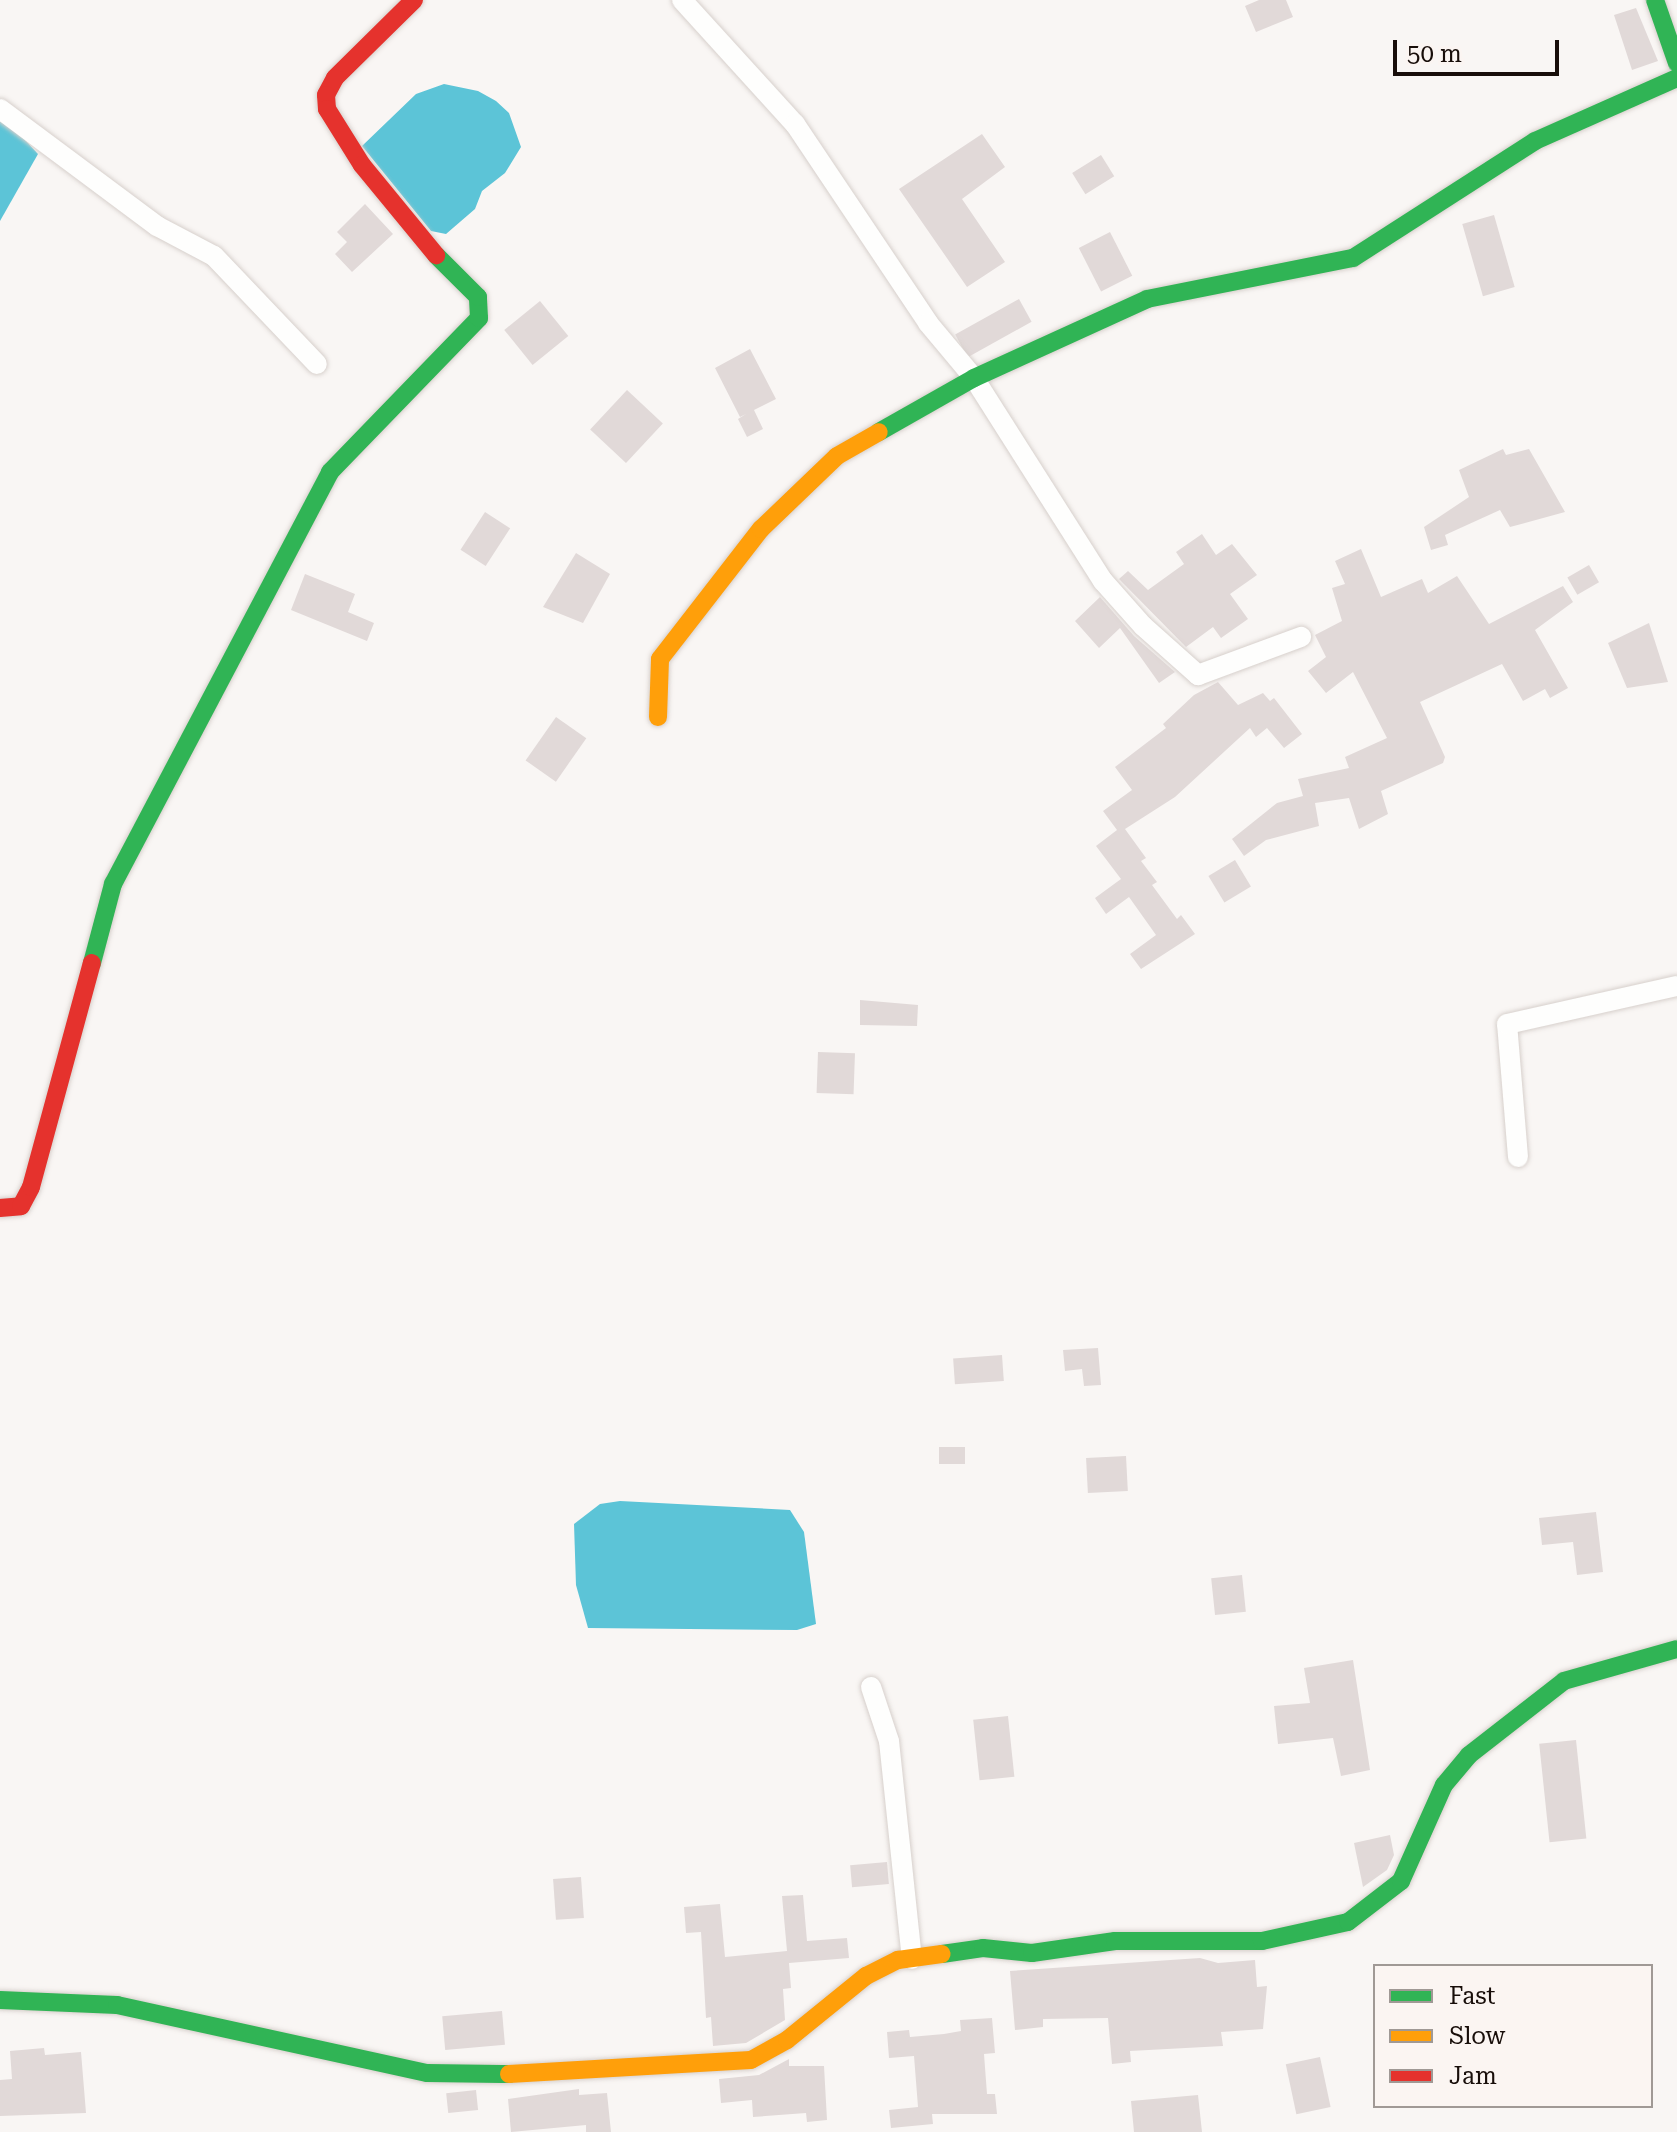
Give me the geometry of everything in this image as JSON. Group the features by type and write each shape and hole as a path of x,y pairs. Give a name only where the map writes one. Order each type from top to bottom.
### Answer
{"street":[{"path":"0,1208 21,1206 31,1187 113,884 330,472 479,318 478,297 422,240 362,165 327,109 326,95 335,78 414,0"},
{"path":"682,0 795,124 928,323 974,378 1103,581 1192,673 1209,675 1301,637"},
{"path":"1655,0 1677,63"},
{"path":"658,717 660,659 761,529 837,456 974,378 1147,299 1353,258 1535,141 1677,78"},
{"path":"0,109 157,226 214,256 317,364"},
{"path":"1518,1157 1507,1024 1677,986"},
{"path":"0,2000 117,2005 180,2015 427,2073 551,2074 751,2060 787,2040 873,1972 912,1959 983,1948 1032,1953 1115,1941 1262,1941 1348,1922 1401,1881 1444,1785 1469,1755 1564,1681 1677,1649"},
{"path":"871,1687 889,1741 912,1959"}],"water":[{"path":"444,84 478,91 496,101 509,113 521,147 505,173 482,191 475,209 446,234 431,231 362,146 416,94"},
{"path":"0,113 38,154 0,221"},
{"path":"620,1501 790,1510 804,1532 816,1624 797,1630 588,1628 576,1585 574,1524 600,1504"}],"building":[{"path":"1259,0 1286,0 1293,17 1256,32 1245,6"},
{"path":"1636,8 1658,61 1632,70 1614,15"},
{"path":"982,134 1005,167 962,199 1005,262 967,287 899,189"},
{"path":"1101,155 1114,176 1085,194 1072,173"},
{"path":"365,204 393,234 352,272 335,254 347,242 337,232"},
{"path":"1494,215 1515,287 1483,296 1462,224"},
{"path":"1110,232 1132,276 1101,292 1079,248"},
{"path":"1019,299 1032,322 968,357 955,334"},
{"path":"540,301 568,336 533,365 504,330"},
{"path":"750,349 776,399 754,410 763,429 747,437 738,419 746,414 740,417 715,368"},
{"path":"627,390 663,423 626,463 590,429"},
{"path":"1503,449 1506,455 1529,449 1565,512 1510,527 1500,510 1445,535 1448,545 1431,550 1424,527 1469,497 1459,470"},
{"path":"485,512 510,528 486,566 460,550"},
{"path":"1202,534 1216,555 1232,544 1257,575 1230,594 1248,619 1221,638 1213,627 1186,647 1119,579 1128,571 1148,590 1184,564 1176,552"},
{"path":"1361,549 1381,597 1422,579 1428,593 1457,576 1489,624 1563,586 1573,602 1535,630 1568,688 1550,698 1545,689 1523,701 1502,664 1420,702 1445,757 1443,763 1381,791 1388,814 1359,829 1349,798 1315,803 1319,826 1266,840 1244,856 1232,839 1277,803 1303,796 1298,779 1349,768 1345,757 1387,738 1353,672 1326,693 1308,671 1326,657 1315,635 1342,621 1332,588 1345,584 1335,561"},
{"path":"576,553 610,574 583,623 543,607"},
{"path":"1589,565 1599,582 1577,595 1567,578"},
{"path":"305,574 355,594 348,612 374,623 367,641 291,610"},
{"path":"1100,597 1134,636 1175,672 1159,683 1120,628 1099,648 1075,621"},
{"path":"1649,623 1668,682 1627,688 1608,643"},
{"path":"1218,682 1238,705 1263,693 1270,701 1274,698 1302,734 1284,748 1267,728 1256,737 1250,728 1175,797 1125,829 1146,858 1141,861 1157,882 1152,885 1177,919 1181,915 1195,934 1141,969 1130,954 1156,935 1129,897 1106,914 1095,898 1121,879 1096,846 1117,830 1103,811 1132,790 1115,767 1166,728 1163,724 1194,695"},
{"path":"556,717 586,738 556,782 526,760"},
{"path":"1235,860 1251,887 1224,903 1208,876"},
{"path":"860,1000 918,1005 917,1026 860,1025"},
{"path":"818,1052 855,1053 854,1094 817,1093"},
{"path":"1098,1348 1101,1385 1084,1386 1082,1369 1065,1371 1063,1350"},
{"path":"1002,1355 1004,1381 955,1384 953,1358"},
{"path":"939,1447 965,1447 965,1464 939,1464"},
{"path":"1126,1456 1128,1491 1088,1493 1086,1458"},
{"path":"1596,1512 1603,1572 1577,1575 1573,1542 1542,1545 1539,1518"},
{"path":"1242,1575 1246,1612 1215,1615 1211,1578"},
{"path":"1353,1660 1370,1770 1341,1776 1333,1738 1278,1744 1274,1706 1310,1703 1304,1668"},
{"path":"1008,1716 1014,1777 980,1780 973,1720"},
{"path":"1576,1740 1586,1838 1550,1842 1539,1744"},
{"path":"1390,1835 1394,1855 1387,1870 1363,1887 1354,1843"},
{"path":"887,1862 889,1884 852,1887 850,1865"},
{"path":"581,1877 584,1918 556,1920 553,1879"},
{"path":"803,1895 807,1941 847,1938 849,1958 789,1963 791,1988 783,1989 785,2020 746,2043 713,2046 711,2017 706,2018 701,1932 686,1933 684,1907 720,1904 725,1957 787,1951 782,1896"},
{"path":"1200,1958 1218,1963 1255,1960 1257,1987 1267,1986 1263,2029 1221,2032 1223,2046 1130,2051 1131,2062 1112,2064 1108,2018 1043,2019 1043,2027 1015,2030 1010,1971"},
{"path":"502,2011 505,2045 445,2050 442,2016"},
{"path":"992,2018 995,2053 984,2054 987,2094 995,2094 997,2114 932,2114 933,2124 891,2128 889,2110 918,2107 914,2056 889,2058 887,2032 909,2030 910,2037 944,2034 961,2031 960,2020"},
{"path":"44,2048 45,2055 81,2052 86,2113 0,2116 0,2080 12,2079 10,2051"},
{"path":"1320,2057 1331,2107 1296,2114 1286,2064"},
{"path":"789,2059 789,2066 824,2066 827,2120 807,2122 806,2113 753,2117 752,2100 721,2103 719,2079 759,2075"},
{"path":"579,2089 579,2095 607,2093 611,2132 586,2132 586,2125 511,2132 508,2099"},
{"path":"476,2090 478,2110 448,2113 446,2093"},
{"path":"1198,2095 1202,2132 1134,2132 1131,2101"}],"traffic: fast":[{"path":"1655,0 1677,63"},
{"path":"879,432 974,378 1147,299 1353,258 1535,141 1677,78"},
{"path":"92,963 113,884 330,472 479,318 478,297 436,255"},
{"path":"942,1954 983,1948 1032,1953 1115,1941 1262,1941 1348,1922 1401,1881 1444,1785 1469,1755 1564,1681 1677,1649"},
{"path":"0,2000 117,2005 427,2073 509,2074"}],"traffic: slow":[{"path":"658,717 660,659 761,529 837,456 879,432"},
{"path":"509,2074 751,2060 787,2040 866,1976 898,1960 942,1954"}],"traffic: jam":[{"path":"414,0 335,78 326,95 327,109 362,165 436,255"},
{"path":"0,1208 21,1206 31,1187 92,963"}]}
